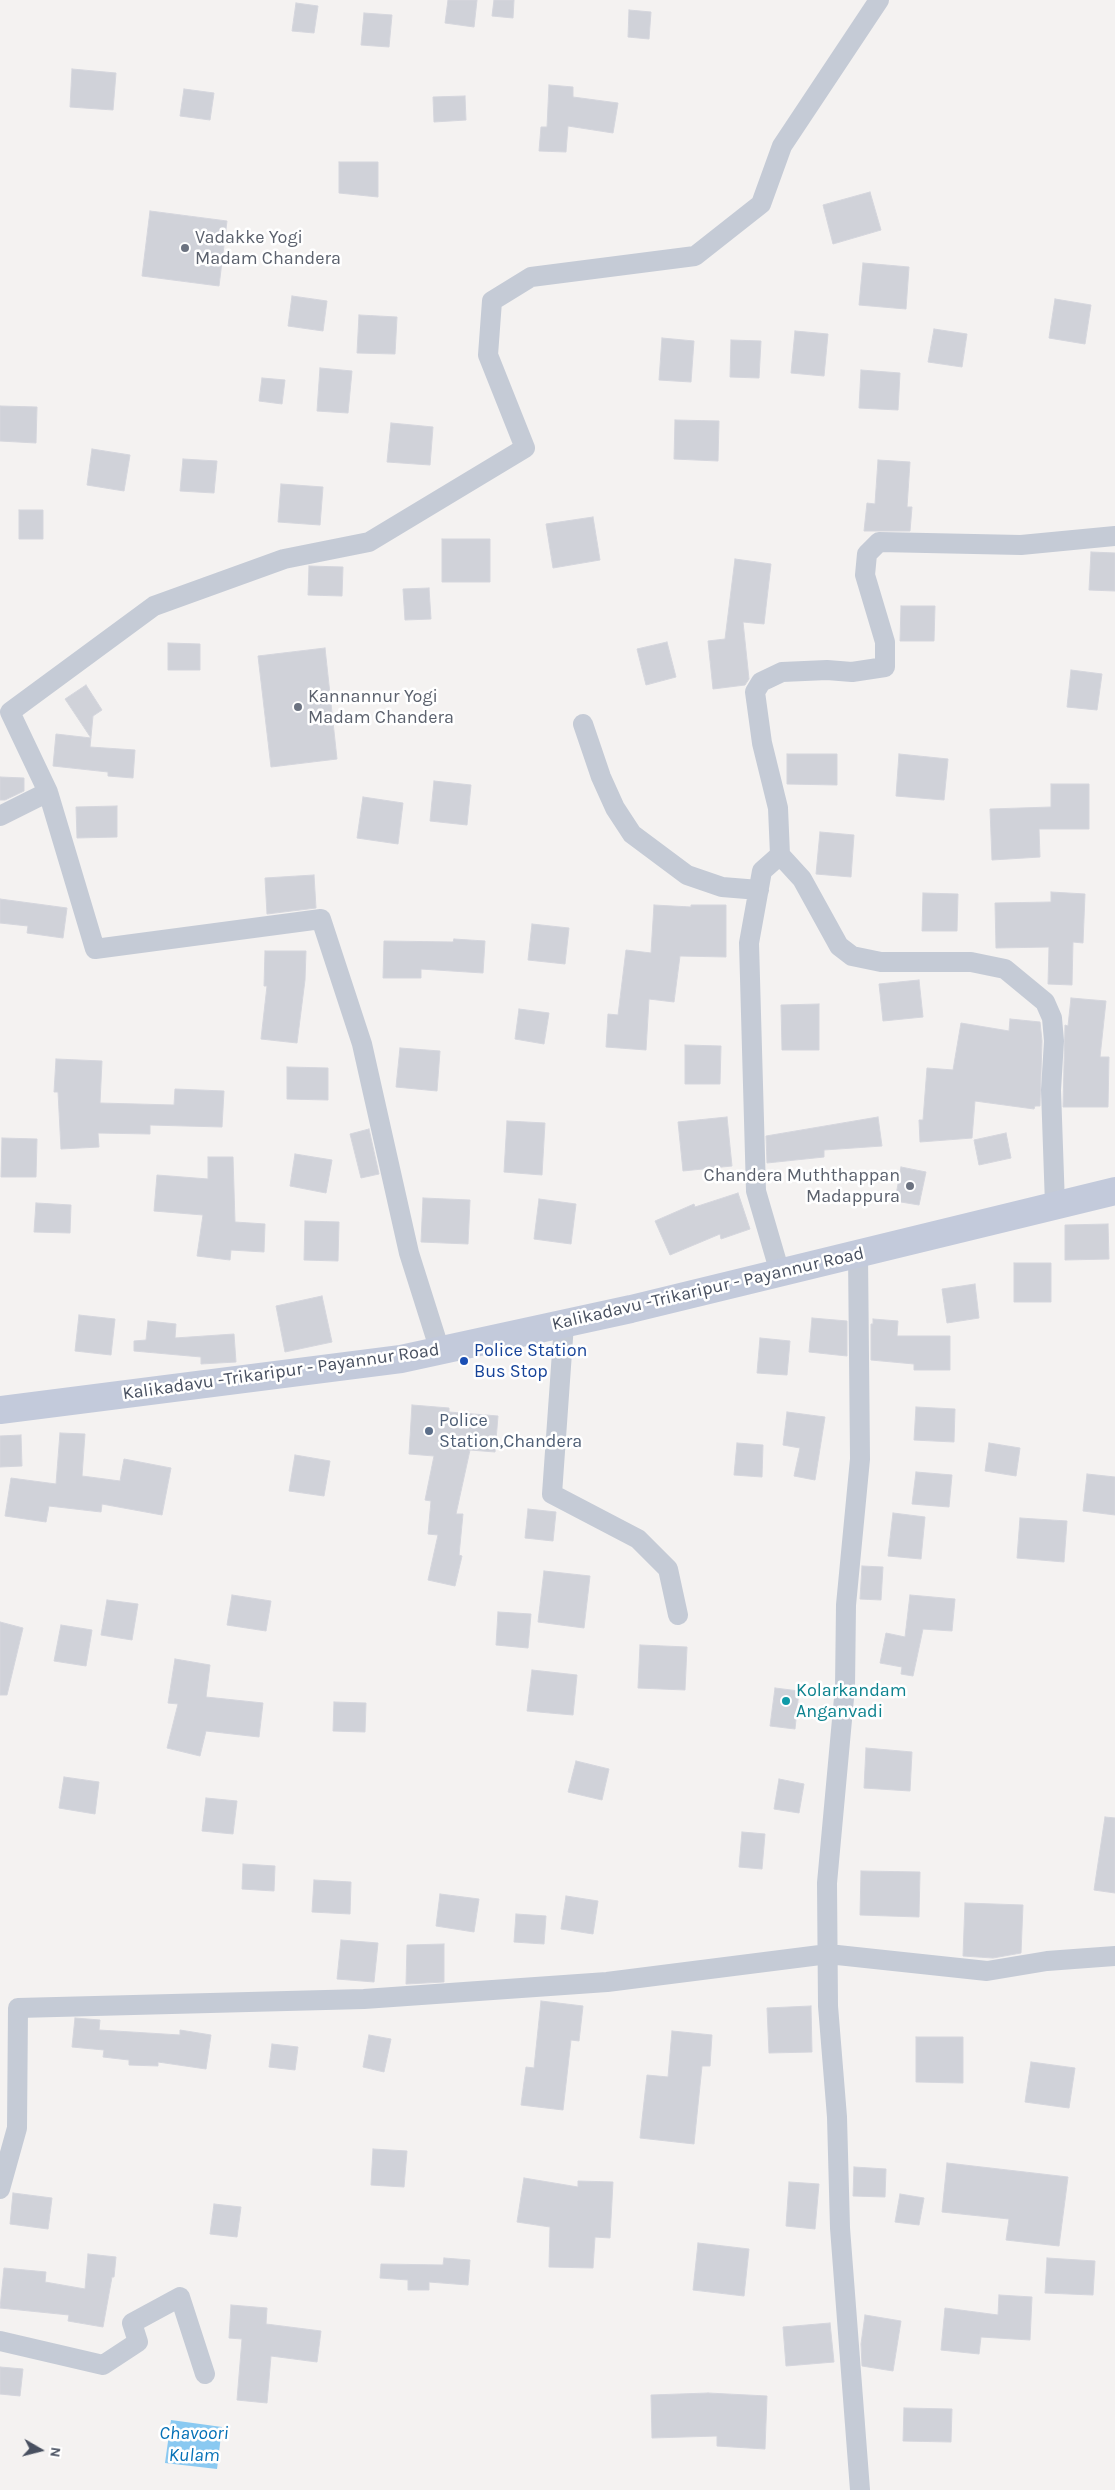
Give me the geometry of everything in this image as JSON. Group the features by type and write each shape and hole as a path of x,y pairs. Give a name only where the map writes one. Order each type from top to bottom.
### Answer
{"main road":[{"name":"Kalikadavu -Trikaripur - Payannur Road","path":"0,1410 402,1359 564,1324 1115,1191"}],"street":[{"path":"440,1351 409,1253 362,1044 321,919 95,949 48,792 10,712 154,606 284,559 369,542 525,448 488,355 492,301 531,277 695,256 761,204 782,146 880,0"},
{"path":"1055,1205 1051,1090 1054,1041 1052,1018 1045,1002 1005,969 971,962 880,962 852,956 839,946 802,878 780,855 778,808 762,743 755,692 761,682 782,672 827,670 852,672 885,667 885,642 865,575 867,554 879,542 1021,545 1115,536"},
{"path":"583,724 601,777 632,834 687,875 722,887 759,890"},
{"path":"0,816 48,792"},
{"path":"780,855 762,871 749,943 756,1191 780,1273"},
{"path":"858,1254 860,1459 846,1605 845,1696 826,1884 828,2006 837,2117 840,2228 860,2490"},
{"path":"564,1324 552,1494 638,1539 668,1569 678,1615"},
{"path":"0,2189 17,2128 18,2008 383,1998 607,1982 828,1954 987,1971 1047,1961 1115,1956"},
{"path":"0,2341 103,2365 138,2342 132,2323 180,2297 205,2374"}],"water":[{"name":"Chavoori Kulam","path":"171,2420 222,2427 217,2469 165,2463"}],"building":[{"path":"448,0 477,0 474,27 445,23"},
{"path":"494,0 514,0 513,18 492,16"},
{"path":"296,3 318,6 314,33 292,31"},
{"path":"629,10 651,12 649,39 628,37"},
{"path":"364,13 392,15 389,47 361,45"},
{"path":"72,69 116,73 113,110 70,107"},
{"path":"549,85 573,87 573,97 618,103 613,133 568,126 566,152 539,151 541,127 547,127"},
{"path":"184,89 214,93 210,120 180,116"},
{"path":"465,96 466,120 434,122 433,97"},
{"path":"339,162 378,162 378,197 339,193"},
{"path":"870,192 881,230 833,244 823,205"},
{"name":"Vadakke Yogi Madam Chandera","path":"150,211 227,221 219,286 142,276"},
{"path":"863,263 909,267 906,309 859,305"},
{"path":"292,296 327,301 323,331 288,326"},
{"path":"1055,299 1091,305 1085,344 1049,338"},
{"path":"359,315 397,317 395,354 357,353"},
{"path":"934,329 967,334 962,367 928,362"},
{"path":"795,331 828,334 824,376 791,373"},
{"path":"662,338 694,341 691,382 659,380"},
{"path":"731,340 761,341 759,378 730,377"},
{"path":"320,368 352,371 348,413 317,411"},
{"path":"861,370 900,373 898,410 859,408"},
{"path":"262,378 285,380 282,404 259,401"},
{"path":"0,406 37,407 36,443 0,441"},
{"path":"675,420 719,421 718,461 674,459"},
{"path":"391,423 433,427 430,465 387,462"},
{"path":"92,449 130,455 124,491 87,485"},
{"path":"183,459 217,461 214,493 180,491"},
{"path":"878,460 910,462 907,507 912,507 910,531 864,531 867,503 875,504"},
{"path":"281,484 323,487 320,525 278,522"},
{"path":"19,510 43,510 43,539 19,539"},
{"path":"593,517 600,560 553,568 546,524"},
{"path":"442,539 490,539 490,582 442,582"},
{"path":"1091,552 1115,553 1115,591 1089,590"},
{"path":"735,559 771,564 764,624 743,622 749,679 745,685 713,689 708,641 725,639"},
{"path":"309,566 343,567 342,596 308,595"},
{"path":"429,588 431,619 405,620 403,589"},
{"path":"901,606 935,606 934,641 900,641"},
{"path":"667,642 676,677 646,685 637,649"},
{"path":"168,643 200,644 200,670 168,670"},
{"name":"Kannannur Yogi Madam Chandera","path":"325,648 337,759 271,767 258,656"},
{"path":"1071,670 1102,674 1097,710 1067,707"},
{"path":"86,685 102,710 93,716 91,738 65,699"},
{"path":"56,734 91,738 90,747 135,750 133,778 108,776 108,772 53,766"},
{"path":"787,754 837,754 837,785 787,784"},
{"path":"899,754 948,759 944,800 896,796"},
{"path":"0,777 24,778 24,791 5,800 0,800"},
{"path":"434,781 471,785 467,825 430,821"},
{"path":"1051,784 1089,784 1089,829 1039,829 1040,857 992,860 990,809 1051,807"},
{"path":"363,797 403,803 398,844 357,838"},
{"path":"117,806 117,837 77,838 76,807"},
{"path":"820,832 854,835 851,877 816,874"},
{"path":"314,875 316,908 267,914 265,878"},
{"path":"1051,892 1085,894 1083,943 1073,942 1072,985 1048,984 1049,947 996,948 995,903 1051,902"},
{"path":"923,893 958,894 957,931 922,931"},
{"path":"0,899 67,908 63,938 27,933 28,926 0,923"},
{"path":"654,905 691,907 691,905 726,905 726,957 680,956 674,1002 649,999 646,1050 606,1047 608,1014 618,1015 626,950 651,953"},
{"path":"532,924 569,928 565,964 528,960"},
{"path":"454,939 485,941 483,973 421,969 421,978 383,978 384,941 453,942"},
{"path":"265,951 306,951 305,980 297,1043 261,1039 267,986 264,986"},
{"path":"919,980 923,1017 883,1021 879,984"},
{"path":"1071,998 1106,1001 1100,1057 1109,1057 1108,1107 1063,1107 1065,1025 1068,1026"},
{"path":"819,1004 819,1050 782,1050 781,1005"},
{"path":"519,1009 549,1013 544,1044 515,1039"},
{"path":"1010,1019 1040,1022 1042,1041 1040,1106 1035,1106 1034,1109 975,1101 972,1138 920,1142 919,1120 923,1120 927,1068 953,1070 961,1023 1009,1031"},
{"path":"685,1045 721,1046 720,1084 685,1084"},
{"path":"400,1048 440,1051 437,1091 396,1087"},
{"path":"56,1059 102,1061 100,1103 174,1105 175,1089 224,1091 222,1127 150,1125 150,1134 98,1133 99,1147 61,1149 58,1092 54,1092"},
{"path":"287,1067 328,1068 328,1100 287,1099"},
{"path":"727,1117 732,1166 683,1171 678,1122"},
{"path":"878,1117 882,1146 824,1150 824,1157 767,1163 766,1136"},
{"path":"507,1121 545,1123 542,1175 504,1172"},
{"path":"369,1129 379,1174 361,1178 350,1134"},
{"path":"1006,1133 1011,1158 979,1165 974,1140"},
{"path":"2,1138 37,1139 36,1177 1,1177"},
{"path":"295,1154 332,1160 326,1193 290,1186"},
{"path":"208,1157 233,1157 235,1222 265,1224 264,1252 231,1250 230,1260 197,1256 203,1215 154,1211 157,1175 208,1179"},
{"name":"Chandera Muththappan Madappura","path":"901,1167 926,1172 919,1205 895,1201"},
{"path":"738,1193 750,1229 721,1239 720,1234 670,1255 655,1221 694,1204 695,1207"},
{"path":"423,1198 470,1200 468,1244 421,1242"},
{"path":"539,1199 576,1204 571,1244 534,1239"},
{"path":"36,1203 71,1205 70,1233 34,1232"},
{"path":"305,1221 339,1222 338,1261 304,1260"},
{"path":"1108,1224 1109,1259 1065,1260 1065,1225"},
{"path":"1014,1263 1051,1263 1051,1302 1014,1302"},
{"path":"975,1284 979,1318 947,1323 942,1289"},
{"path":"322,1296 332,1342 285,1352 276,1306"},
{"path":"79,1315 115,1319 111,1355 75,1351"},
{"path":"812,1318 847,1321 847,1356 809,1352"},
{"path":"873,1319 898,1321 897,1336 950,1336 950,1370 914,1370 914,1364 871,1360 871,1324 873,1324"},
{"path":"148,1321 176,1324 175,1338 234,1334 236,1362 201,1364 201,1357 134,1351 134,1341 146,1340"},
{"path":"760,1338 790,1341 787,1375 757,1373"},
{"path":"412,1405 449,1408 449,1412 498,1416 495,1452 470,1450 456,1514 463,1514 459,1555 462,1556 455,1586 428,1580 438,1535 428,1534 431,1501 425,1500 434,1456 409,1454"},
{"path":"916,1407 955,1409 954,1442 914,1440"},
{"path":"787,1412 825,1417 815,1480 794,1476 800,1448 783,1445"},
{"path":"60,1433 85,1434 82,1476 120,1481 124,1459 171,1468 162,1515 102,1504 101,1512 49,1506 46,1522 5,1516 11,1478 56,1484"},
{"path":"21,1435 22,1466 0,1467 0,1436"},
{"path":"737,1443 763,1445 762,1477 734,1475"},
{"path":"989,1443 1020,1448 1016,1476 985,1471"},
{"path":"295,1455 330,1461 324,1496 289,1491"},
{"path":"916,1472 952,1475 949,1507 912,1504"},
{"path":"1087,1474 1115,1477 1115,1515 1083,1511"},
{"path":"528,1509 556,1512 553,1541 525,1538"},
{"path":"893,1513 925,1517 921,1559 888,1556"},
{"path":"1020,1518 1067,1521 1064,1562 1017,1558"},
{"path":"862,1566 883,1567 881,1600 860,1599"},
{"path":"544,1571 590,1576 584,1628 538,1622"},
{"path":"232,1595 271,1601 266,1631 227,1625"},
{"path":"910,1595 955,1599 952,1631 923,1629 913,1676 901,1674 902,1667 880,1663 886,1633 905,1637"},
{"path":"107,1600 138,1604 132,1640 101,1635"},
{"path":"498,1612 531,1614 528,1648 496,1645"},
{"path":"0,1622 23,1628 7,1695 0,1695"},
{"path":"61,1625 92,1630 86,1666 54,1661"},
{"path":"640,1645 687,1647 685,1690 638,1688"},
{"path":"175,1659 210,1665 206,1697 263,1703 259,1737 206,1731 200,1756 167,1748 178,1704 168,1703"},
{"path":"532,1670 577,1675 573,1715 527,1711"},
{"name":"Kolarkandam Anganvadi","path":"775,1688 799,1691 795,1729 770,1726"},
{"path":"334,1702 366,1703 365,1732 333,1731"},
{"path":"866,1748 912,1752 910,1791 864,1788"},
{"path":"576,1761 609,1769 602,1800 568,1792"},
{"path":"64,1777 99,1782 95,1814 59,1808"},
{"path":"779,1779 804,1784 799,1813 774,1809"},
{"path":"206,1798 237,1801 233,1834 202,1831"},
{"path":"1105,1817 1115,1818 1115,1893 1094,1890"},
{"path":"742,1832 765,1834 762,1869 739,1867"},
{"path":"243,1864 275,1866 274,1891 242,1889"},
{"path":"861,1871 920,1872 919,1917 860,1915"},
{"path":"314,1880 351,1882 350,1914 312,1912"},
{"path":"440,1894 479,1899 474,1932 436,1926"},
{"path":"566,1896 598,1901 593,1934 561,1929"},
{"path":"965,1903 1023,1905 1021,1953 993,1958 963,1956"},
{"path":"516,1914 546,1916 544,1944 514,1942"},
{"path":"341,1940 378,1943 374,1982 337,1979"},
{"path":"444,1944 444,1982 406,1984 407,1945"},
{"path":"541,2001 583,2006 579,2041 571,2040 563,2110 521,2105 526,2067 534,2068"},
{"path":"811,2006 812,2052 769,2053 767,2008"},
{"path":"75,2018 100,2020 99,2030 180,2035 180,2030 211,2035 206,2069 158,2062 158,2066 129,2065 129,2060 103,2057 104,2050 72,2047"},
{"path":"672,2031 712,2035 710,2066 702,2066 694,2144 640,2138 647,2075 668,2077"},
{"path":"369,2035 391,2039 384,2072 363,2067"},
{"path":"916,2037 963,2037 963,2083 916,2082"},
{"path":"272,2044 298,2047 295,2070 269,2067"},
{"path":"1031,2062 1075,2068 1069,2108 1025,2102"},
{"path":"373,2149 407,2151 404,2187 371,2185"},
{"path":"947,2163 1068,2177 1059,2246 1006,2240 1009,2219 942,2212"},
{"path":"854,2167 886,2169 885,2197 853,2196"},
{"path":"524,2178 578,2187 578,2181 613,2182 610,2238 595,2237 593,2268 549,2267 550,2227 517,2222"},
{"path":"789,2182 819,2184 815,2229 786,2226"},
{"path":"13,2193 52,2198 48,2229 10,2224"},
{"path":"900,2194 924,2198 919,2225 895,2222"},
{"path":"214,2204 241,2207 237,2237 210,2234"},
{"path":"698,2243 749,2249 744,2296 693,2290"},
{"path":"88,2254 116,2257 114,2277 112,2277 103,2327 68,2321 69,2315 0,2308 4,2268 46,2272 45,2282 85,2289"},
{"path":"444,2258 470,2260 468,2285 429,2282 429,2290 408,2290 408,2280 380,2278 381,2264 443,2265"},
{"path":"1047,2258 1095,2261 1093,2295 1045,2293"},
{"path":"999,2295 1032,2297 1030,2340 981,2337 979,2354 941,2350 945,2308 998,2315"},
{"path":"231,2305 267,2308 266,2324 321,2331 317,2362 271,2356 267,2403 237,2400 242,2339 229,2338"},
{"path":"865,2315 901,2321 893,2371 862,2366 861,2344"},
{"path":"830,2323 834,2362 786,2366 783,2327"},
{"path":"0,2367 23,2369 20,2396 0,2394"},
{"path":"708,2393 767,2396 765,2449 717,2446 717,2436 652,2438 651,2395"},
{"path":"904,2408 952,2409 951,2442 903,2441"}],"place":[{"name":"Vadakke Yogi Madam Chandera","path":"185,248"},
{"name":"Kannannur Yogi Madam Chandera","path":"298,707"},
{"name":"Chandera Muththappan Madappura","path":"910,1186"},
{"name":"Police Station Bus Stop","path":"464,1361"},
{"name":"Police Station,Chandera","path":"429,1431"},
{"name":"Kolarkandam Anganvadi","path":"786,1701"}]}
